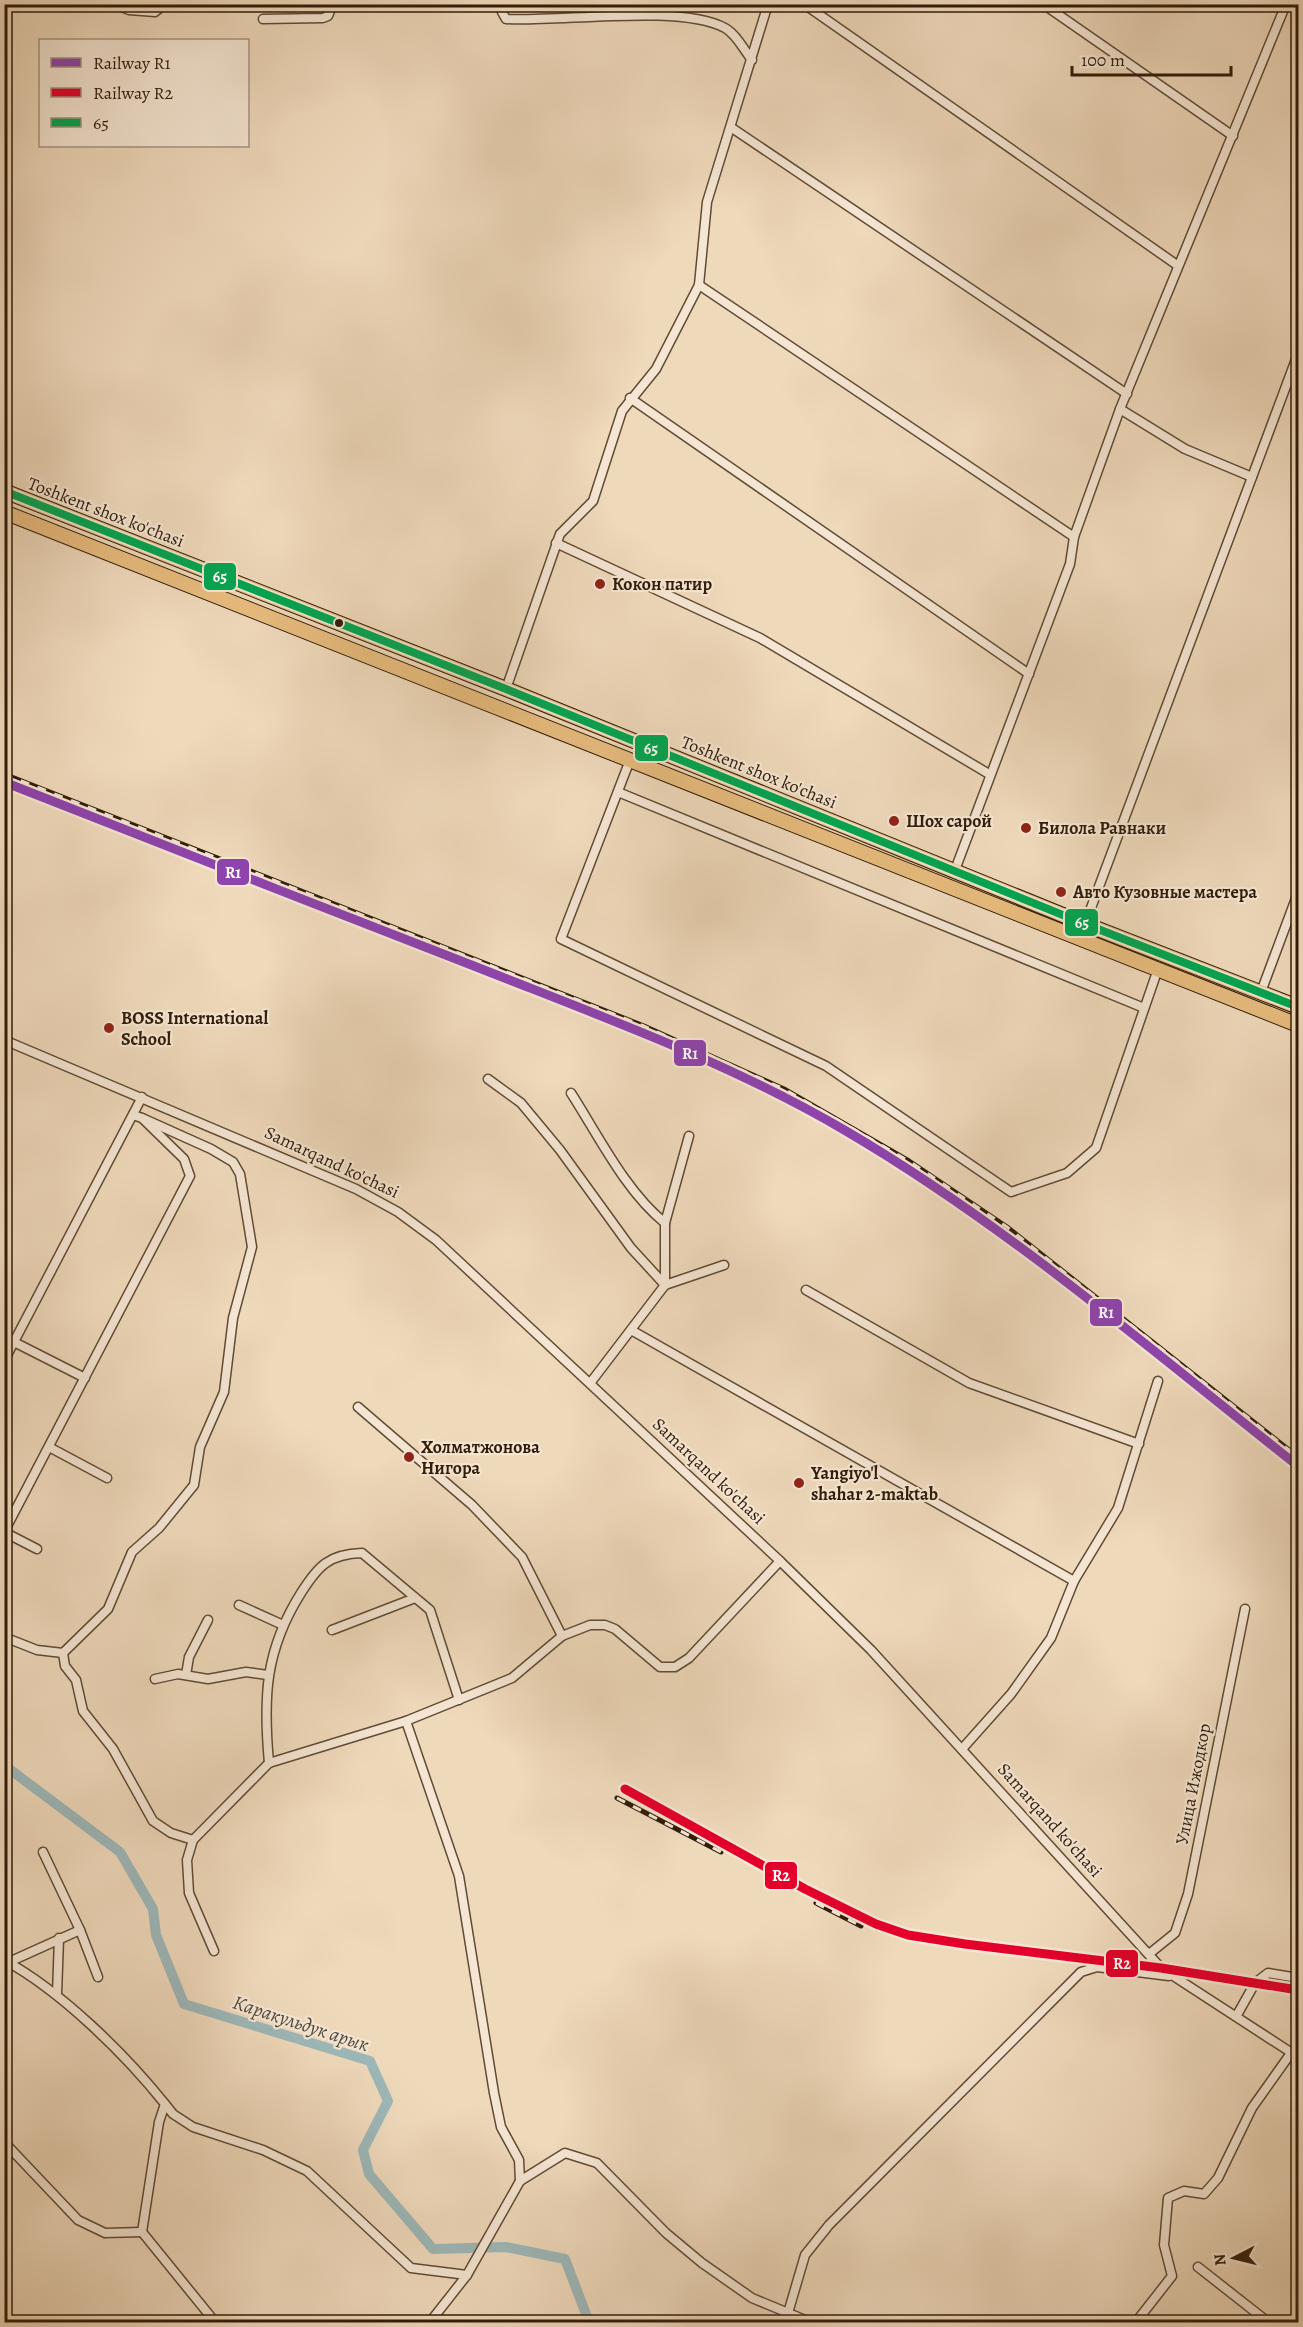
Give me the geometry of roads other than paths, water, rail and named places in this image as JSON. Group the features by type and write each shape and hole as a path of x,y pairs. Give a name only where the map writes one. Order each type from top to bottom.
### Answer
{"main road":[{"name":"Toshkent shox ko'chasi","path":"4,491 506,689 1085,924 1299,1007"},
{"name":"Toshkent shox ko'chasi","path":"4,512 1299,1024"},
{"path":"1004,908 1009,893"}],"street":[{"path":"114,4 129,10 155,12 165,4"},
{"path":"263,19 323,18 328,16 333,4"},
{"path":"504,4 502,12 507,20 681,18 704,22 725,28 752,60"},
{"path":"506,689 556,543 563,529 593,501 622,411 630,398 647,383 656,369 699,285 707,202 732,128 768,4"},
{"path":"804,4 1177,265"},
{"path":"1043,4 1233,136"},
{"path":"955,870 989,774 1011,726 1070,564 1074,537 1120,409 1177,265 1288,4 1299,10"},
{"path":"732,128 1127,394"},
{"path":"699,285 1074,537"},
{"path":"1085,924 1299,354"},
{"path":"630,398 1029,674"},
{"path":"1120,409 1185,449 1252,477"},
{"path":"556,543 760,638 989,774"},
{"path":"630,760 561,939 826,1066 1011,1192 1067,1173 1096,1148 1158,969"},
{"path":"618,792 1144,1008"},
{"path":"1261,992 1299,892"},
{"name":"Samarqand ko'chasi","path":"4,1040 274,1152 378,1199 436,1240 591,1382 871,1650 1161,1968 1238,2015 1295,2055"},
{"path":"488,1079 521,1103 560,1150 631,1248 665,1285"},
{"path":"571,1093 650,1212 665,1223"},
{"path":"4,1361 138,1117 142,1097"},
{"path":"37,1548 5,1530 190,1176 184,1159 138,1117"},
{"path":"63,1653 108,1609 132,1552 159,1528 194,1485 200,1447 224,1392 233,1318 252,1247 246,1225 240,1174 232,1162 211,1149 138,1117"},
{"path":"665,1285 665,1223 689,1136"},
{"path":"591,1382 665,1285 724,1265"},
{"path":"806,1290 969,1383 1139,1444"},
{"path":"631,1330 1074,1581"},
{"path":"14,1342 85,1378"},
{"path":"962,1749 1011,1694 1051,1638 1074,1581 1118,1508 1158,1381"},
{"path":"358,1407 472,1505 522,1557 562,1636"},
{"path":"49,1447 106,1478"},
{"path":"269,1762 266,1726 268,1675 277,1638 316,1570 341,1554 362,1552 430,1610 459,1700"},
{"path":"214,1951 189,1893 187,1860 193,1840 269,1762 406,1721 512,1678 562,1636 590,1625 606,1625 620,1632 654,1664 665,1668 675,1667 689,1658 780,1561"},
{"path":"332,1630 415,1598"},
{"path":"240,1605 283,1625"},
{"name":"Улица Ижодкор","path":"1149,1954 1175,1933 1188,1894 1245,1609"},
{"path":"186,1675 189,1657 208,1620"},
{"path":"4,1637 37,1650 63,1653"},
{"path":"63,1653 65,1666 76,1680 83,1711 112,1749 153,1821 171,1833 193,1840"},
{"path":"155,1679 186,1675 208,1679 246,1672 268,1675"},
{"path":"406,1721 459,1876 494,2093 501,2127 519,2160 520,2181"},
{"path":"43,1852 80,1929 98,1977"},
{"path":"7,1961 80,1929"},
{"path":"57,1994 59,1938"},
{"path":"7,1961 57,1994 145,2078 178,2118 193,2127 263,2150 307,2170 411,2268 467,2275"},
{"path":"788,2313 805,2256 829,2225 1081,1972 1097,1967 1177,1977"},
{"path":"1238,2015 1255,1983 1268,1973 1299,1978"},
{"path":"1136,2322 1172,2276 1164,2245 1168,2198 1184,2191 1204,2194 1218,2178 1252,2108 1295,2055"},
{"path":"165,2104 159,2121 142,2232 215,2322"},
{"path":"4,2142 78,2220 105,2234 142,2232"},
{"path":"430,2322 467,2275 520,2181 565,2153 597,2163 666,2233 702,2263 753,2298 810,2322"},
{"path":"1198,2267 1268,2322"}],"waterway":[{"name":"Каракульдук арык","path":"4,1765 120,1852 153,1909 156,1935 184,2004 370,2061 388,2101 363,2150 369,2174 433,2249 506,2247 565,2259 589,2322"}],"railway":[{"path":"4,774 644,1026 784,1089 909,1161 1007,1227 1298,1457"},
{"path":"625,1789 805,1889 876,1924 908,1935 1161,1968 1298,1990"},
{"path":"617,1798 721,1852"},
{"path":"816,1903 861,1926"}],"rail line":[{"name":"R1","path":"4,782 663,1041 802,1106 906,1168 1021,1248 1298,1466"},
{"name":"R2","path":"625,1789 805,1889 876,1924 908,1935 1161,1968 1298,1990"}],"place":[{"name":"Кокон патир","path":"600,584"},
{"name":"Шох сарой","path":"894,821"},
{"name":"Билола Равнаки","path":"1026,828"},
{"name":"Авто Кузовные мастера","path":"1061,892"},
{"name":"BOSS International School","path":"109,1028"},
{"name":"Холматжонова Нигора","path":"409,1457"},
{"name":"Yangiyo'l shahar 2-maktab","path":"799,1483"}]}
